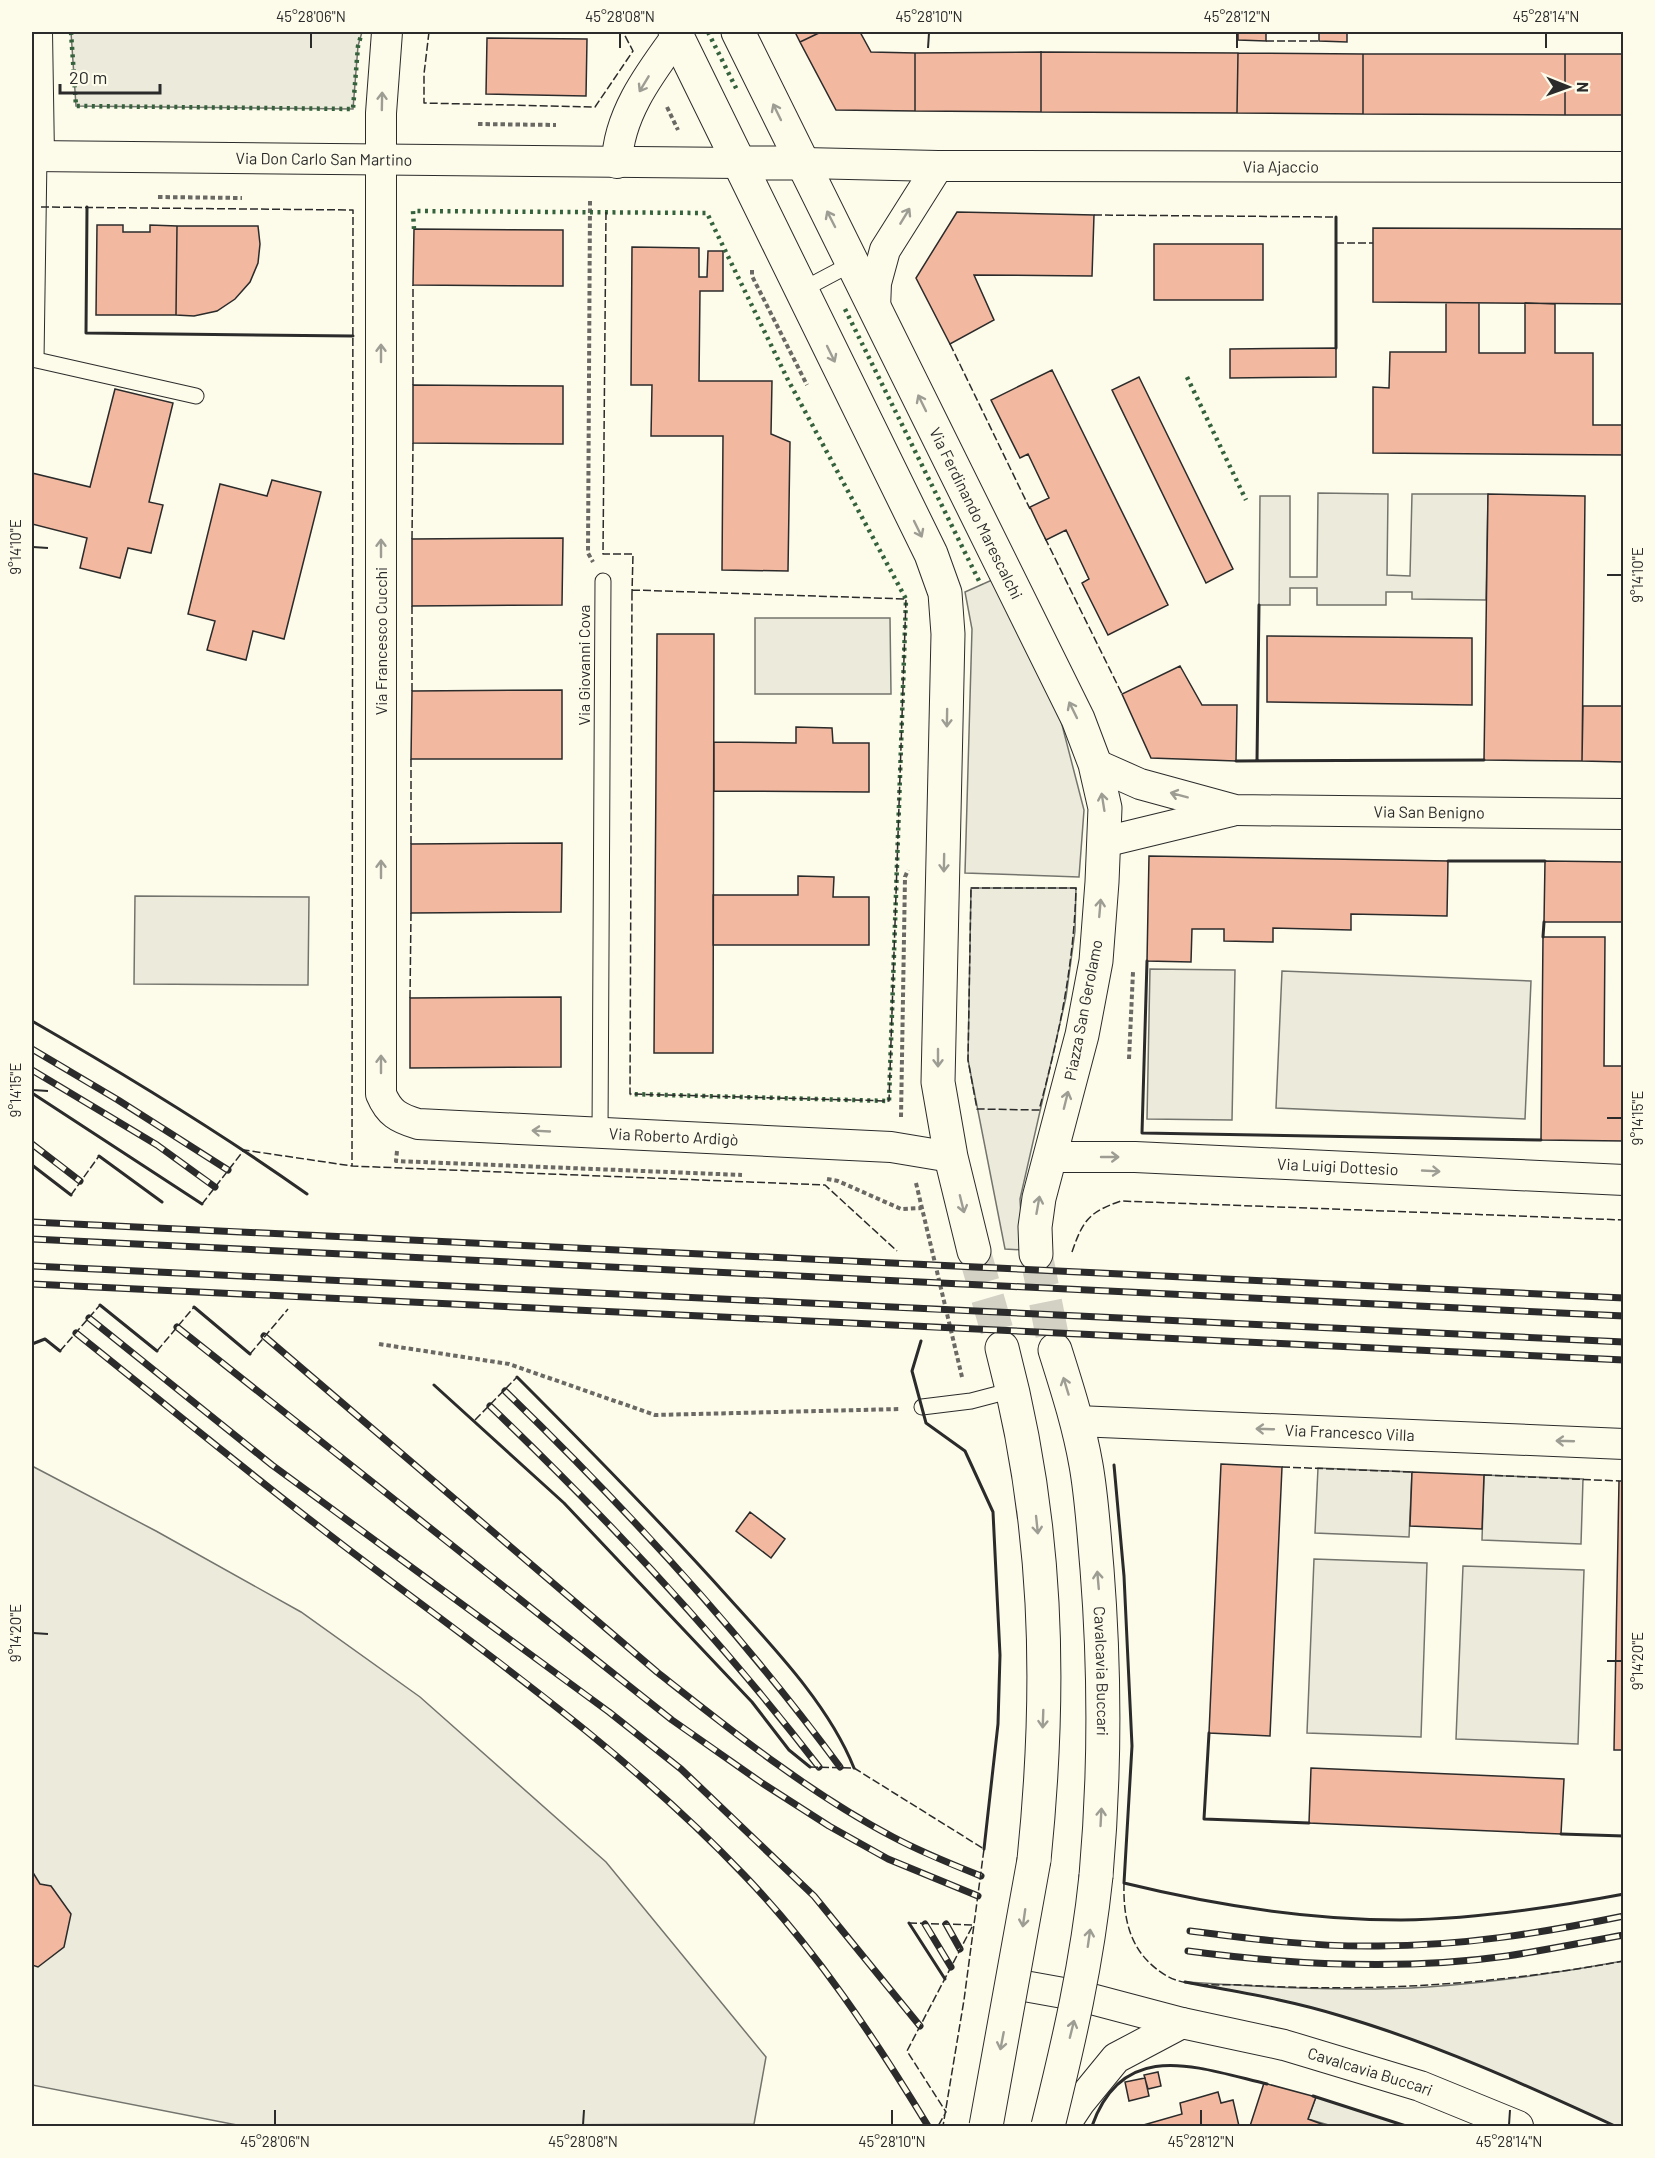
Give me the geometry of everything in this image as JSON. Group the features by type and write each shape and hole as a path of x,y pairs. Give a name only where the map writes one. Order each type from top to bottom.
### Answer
{"street":[{"path":"35,156 37,32"},
{"name":"Via Francesco Cucchi","path":"387,32 382,89 381,160 381,1094 387,1107 397,1117"},
{"name":"Via Ferdinando Marescalchi","path":"738,32 1077,719 1095,764"},
{"path":"617,163 619,143 629,112 676,34"},
{"path":"676,34 800,291 931,554 945,593 948,634 938,1082 951,1157 974,1251"},
{"name":"Via Don Carlo San Martino","path":"35,156 739,163"},
{"path":"739,163 804,164"},
{"name":"Via Ajaccio","path":"804,164 1623,167"},
{"path":"875,309 876,283 885,250 938,166"},
{"name":"Via San Benigno","path":"1095,764 1140,784 1235,810"},
{"name":"Piazza San Gerolamo","path":"1036,1254 1035,1227 1039,1198 1052,1156 1082,1035 1095,961 1105,808 1095,764"},
{"name":"Via San Benigno","path":"1104,842 1235,810 1623,814"},
{"name":"Via Roberto Ardigò","path":"397,1117 418,1124 891,1148 951,1157"},
{"name":"Via Luigi Dottesio","path":"1052,1156 1136,1157 1623,1180"},
{"path":"986,2127 1034,1860 1043,1721 1042,1575 1029,1467 1002,1348"},
{"name":"Cavalcavia Buccari","path":"1048,2127 1080,1996 1096,1875 1102,1778 1103,1671 1093,1522 1077,1421 1055,1350"},
{"name":"Via Francesco Villa","path":"1077,1421 1623,1444"},
{"name":"Cavalcavia Buccari","path":"1013,1984 1080,1996 1182,2023 1284,2045 1420,2086 1518,2127"},
{"path":"1064,2127 1080,2102 1116,2058 1182,2023"}],"lane":[{"path":"35,156 34,360 196,396"},
{"path":"800,291 853,263"},
{"name":"Via Giovanni Cova","path":"600,1133 603,581"},
{"path":"922,1407 971,1401 1013,1390"}],"path":[{"path":"662,99 675,120 678,131"},
{"path":"478,124 556,125"},
{"path":"158,197 242,198"},
{"path":"590,201 588,553 603,581"},
{"path":"1129,1059 1133,972"},
{"name":"Via Roberto Ardigò","path":"396,1161 752,1175"},
{"path":"823,1178 838,1180 901,1209 922,1208"},
{"path":"915,1180 953,1346 971,1401"},
{"path":"379,1344 510,1364 655,1415 745,1411 879,1411 922,1407"}],"shaded area":[{"path":"71,32 362,32 358,46 353,109 76,106"},
{"path":"1318,493 1388,494 1387,575 1410,576 1412,494 1488,494 1486,600 1412,599 1412,592 1386,592 1386,605 1317,605 1317,588 1290,588 1290,605 1259,605 1260,496 1290,496 1290,577 1317,577"},
{"path":"992,580 1061,721 1084,810 1079,877 965,873 972,629 965,592"},
{"path":"755,618 890,618 891,694 755,694"},
{"path":"971,888 1076,888 1075,931 1066,997 1020,1199 1023,1250 1005,1249 968,1060"},
{"path":"135,896 309,897 308,985 134,984"},
{"path":"1150,969 1235,970 1232,1120 1147,1119"},
{"path":"1282,971 1531,981 1525,1119 1276,1108"},
{"path":"32,1466 156,1531 301,1612 420,1697 606,1862 766,2057 754,2124 242,2126 32,2085"},
{"path":"1318,1468 1412,1472 1409,1537 1315,1533"},
{"path":"1484,1475 1583,1479 1581,1544 1482,1540"},
{"path":"1314,1559 1427,1563 1421,1737 1307,1733"},
{"path":"1463,1566 1584,1570 1578,1744 1456,1739"},
{"path":"1623,1961 1623,2126 1615,2126 1480,2066 1376,2027 1303,2005 1186,1982 1337,1989 1428,1987 1526,1977"},
{"path":"1316,2097 1406,2126 1332,2126 1308,2119"}],"building":[{"path":"795,32 821,32 800,42"},
{"path":"821,32 860,32 871,52 915,53 915,111 836,110 800,42"},
{"path":"1238,32 1266,32 1266,41 1238,40"},
{"path":"1319,32 1347,32 1347,42 1319,41"},
{"path":"487,38 587,39 586,96 486,94"},
{"path":"1041,52 1041,112 915,111 915,53"},
{"path":"1041,52 1238,53 1237,113 1041,112"},
{"path":"1238,53 1363,54 1363,114 1237,113"},
{"path":"1363,54 1565,54 1565,115 1363,114"},
{"path":"1565,54 1624,54 1624,115 1565,115"},
{"path":"957,212 1094,215 1092,276 974,275 994,320 950,344 916,278"},
{"path":"97,225 123,225 123,232 150,232 150,225 177,226 176,315 96,315"},
{"path":"177,226 258,226 260,244 258,263 250,282 235,299 217,311 194,316 176,315"},
{"path":"1373,228 1624,229 1624,304 1373,302"},
{"path":"414,229 563,230 563,286 413,285"},
{"path":"1154,244 1263,244 1263,300 1154,300"},
{"path":"632,247 699,248 699,277 707,277 708,251 723,251 723,291 700,291 699,381 772,381 771,434 790,442 788,571 722,570 723,436 651,436 652,385 631,385"},
{"path":"1446,303 1479,303 1479,353 1525,353 1525,303 1555,304 1555,353 1593,353 1593,425 1624,425 1624,455 1373,453 1373,387 1389,388 1390,352 1446,352"},
{"path":"1336,348 1336,377 1230,378 1230,349"},
{"path":"1052,370 1168,605 1108,635 1082,583 1089,579 1066,530 1046,540 1038,524 1030,507 1049,498 1028,454 1020,458 991,400"},
{"path":"1139,377 1233,569 1206,583 1112,390"},
{"path":"413,385 563,386 563,444 413,443"},
{"path":"115,389 173,403 149,502 163,505 151,553 128,548 120,578 80,568 87,538 32,524 32,473 90,487"},
{"path":"272,480 321,492 284,639 253,631 246,660 207,650 215,621 188,614 220,484 267,496"},
{"path":"1488,494 1585,496 1582,761 1484,760"},
{"path":"563,538 562,605 412,606 412,539"},
{"path":"657,634 714,634 713,1053 654,1053"},
{"path":"1267,636 1472,638 1472,705 1267,702"},
{"path":"1180,666 1202,705 1237,705 1236,761 1151,758 1122,694"},
{"path":"562,690 562,759 411,759 412,691"},
{"path":"1583,706 1624,706 1624,762 1582,761"},
{"path":"796,727 832,728 833,743 869,743 869,792 714,791 714,742 796,743"},
{"path":"562,843 561,912 411,913 411,844"},
{"path":"1149,856 1448,861 1447,916 1351,914 1351,930 1273,928 1273,942 1224,941 1224,929 1192,929 1191,962 1147,961"},
{"path":"1545,861 1624,862 1624,922 1544,922"},
{"path":"798,876 834,877 833,897 869,897 869,945 713,945 713,895 798,895"},
{"path":"1543,937 1605,937 1604,1066 1624,1066 1624,1141 1541,1140"},
{"path":"561,997 561,1067 410,1068 410,998"},
{"path":"1221,1464 1282,1467 1270,1736 1209,1733"},
{"path":"1412,1472 1484,1475 1482,1529 1410,1526"},
{"path":"1619,1481 1624,1481 1624,1750 1614,1750"},
{"path":"750,1512 785,1539 771,1558 736,1531"},
{"path":"1311,1768 1564,1779 1561,1834 1309,1823"},
{"path":"32,1871 40,1884 51,1886 71,1914 64,1947 38,1967 32,1965"},
{"path":"1158,2072 1161,2086 1148,2089 1144,2075"},
{"path":"1145,2078 1149,2096 1129,2101 1125,2082"},
{"path":"1264,2083 1316,2097 1308,2119 1327,2126 1250,2126"},
{"path":"1218,2092 1221,2103 1233,2100 1239,2126 1140,2126 1182,2114 1180,2103"}],"tunnel":[{"path":"974,1251 1002,1348"},
{"path":"1036,1254 1055,1350"}],"railway":[{"path":"32,1049 228,1170"},
{"path":"32,1070 157,1145 215,1187"},
{"path":"32,1144 80,1181"},
{"path":"32,1222 1624,1298"},
{"path":"32,1239 1624,1316"},
{"path":"32,1266 1624,1342"},
{"path":"32,1284 1624,1360"},
{"path":"89,1318 272,1465 609,1712 681,1769 814,1896 920,2026"},
{"path":"177,1327 672,1720 762,1783 829,1826 888,1859 978,1896"},
{"path":"76,1333 314,1523 553,1704 651,1786 699,1830 744,1875 796,1933 820,1964 865,2027 928,2126"},
{"path":"264,1336 657,1672 742,1739 801,1781 862,1820 914,1848 981,1876"},
{"path":"505,1391 638,1526 722,1619 840,1767"},
{"path":"490,1406 661,1580 742,1672 819,1767"},
{"path":"1190,1931 1307,1944 1354,1946 1440,1944 1563,1928 1624,1916"},
{"path":"925,1924 951,1967"},
{"path":"946,1924 960,1949"},
{"path":"1188,1951 1307,1963 1427,1964 1507,1956 1624,1935"}],"hedge":[{"path":"71,32 76,106 353,109 358,46 362,32"},
{"path":"708,32 737,90"},
{"path":"414,229 413,211 707,213 787,378 906,599 889,1101 630,1094"},
{"path":"845,309 981,585"},
{"path":"1187,377 1246,500"}],"fence":[{"path":"429,32 424,74 424,103 595,107 633,51 623,32"},
{"path":"1266,41 1319,41"},
{"path":"41,207 353,210 352,1166"},
{"path":"606,212 603,554 633,554 632,593"},
{"path":"1094,215 1336,217"},
{"path":"1336,243 1373,243"},
{"path":"413,285 413,385"},
{"path":"950,344 1030,509"},
{"path":"412,539 413,443"},
{"path":"1045,538 1122,694"},
{"path":"632,590 906,599 889,1101 630,1094 632,590"},
{"path":"412,606 412,691"},
{"path":"411,759 411,844"},
{"path":"971,888 1076,888 1069,972 1053,1055 1039,1110 977,1109 968,1060 971,888"},
{"path":"410,998 411,913"},
{"path":"202,1204 244,1150 352,1166 825,1185 897,1251"},
{"path":"71,1195 99,1156"},
{"path":"1072,1252 1080,1232 1089,1219 1101,1209 1121,1201 1624,1220"},
{"path":"60,1351 100,1305"},
{"path":"157,1351 194,1307"},
{"path":"250,1354 288,1309"},
{"path":"475,1420 517,1377"},
{"path":"1282,1467 1412,1472"},
{"path":"1484,1475 1619,1481"},
{"path":"810,1767 854,1768 984,1849 964,2000 943,2126"},
{"path":"1124,1883 1125,1911 1137,1948 1155,1968 1167,1976 1194,1984 1339,1988 1434,1985 1529,1976 1624,1961"},
{"path":"909,1923 973,1925 907,2051 946,2112 938,2126"}],"wall":[{"path":"87,207 86,333 353,336"},
{"path":"1336,217 1336,348"},
{"path":"1257,761 1259,605"},
{"path":"1236,761 1484,760"},
{"path":"1448,861 1545,861"},
{"path":"1543,937 1544,922"},
{"path":"1147,961 1142,1133 1541,1140"},
{"path":"32,1021 171,1104 307,1194"},
{"path":"32,1093 202,1204"},
{"path":"99,1156 162,1202"},
{"path":"32,1165 71,1195"},
{"path":"100,1305 157,1351"},
{"path":"194,1307 250,1354"},
{"path":"32,1344 45,1339 60,1351"},
{"path":"921,1341 912,1371 926,1423 965,1451 993,1512 1000,1655 998,1724 984,1849"},
{"path":"517,1377 650,1513 781,1656 830,1722 854,1768"},
{"path":"434,1385 564,1503 752,1702 789,1750 810,1767"},
{"path":"1114,1465 1124,1576 1132,1746 1124,1883 1261,1910 1331,1917 1401,1920 1485,1915 1624,1894"},
{"path":"1209,1733 1204,1819 1309,1823"},
{"path":"1561,1834 1624,1836"},
{"path":"909,1923 945,1979"},
{"path":"1185,1982 1303,2005 1376,2027 1480,2066 1615,2126"},
{"path":"1092,2126 1106,2098 1122,2080 1142,2070 1164,2066 1189,2067 1267,2084"},
{"path":"1313,2096 1406,2126"}]}
